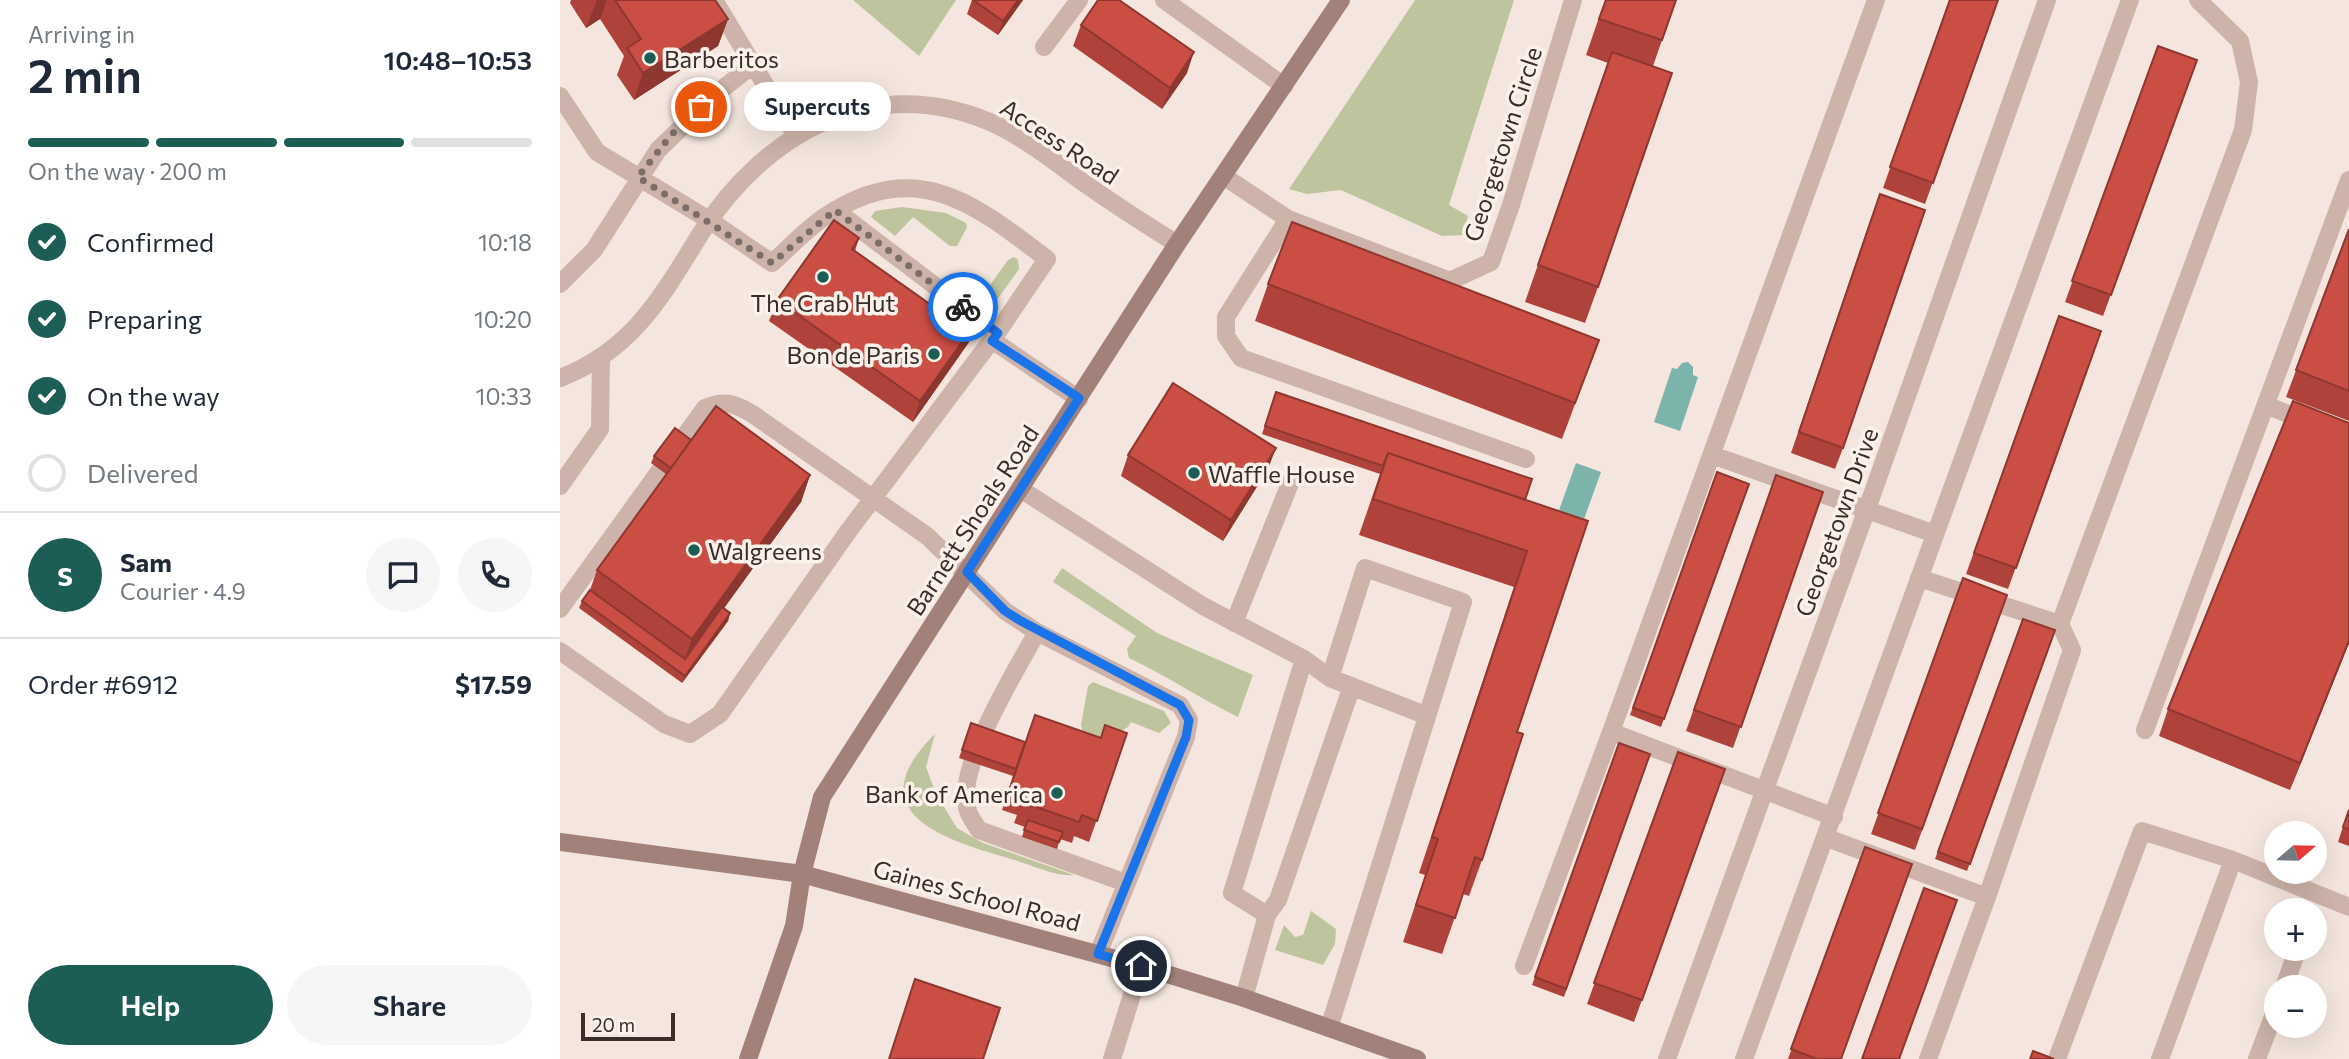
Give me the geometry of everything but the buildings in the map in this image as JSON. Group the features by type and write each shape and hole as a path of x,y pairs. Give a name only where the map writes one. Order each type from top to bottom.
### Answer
{"main road":[{"name":"Barnett Shoals Road","path":"748,1059 794,926 802,874 822,797 1022,490 1177,244 1225,177 1341,0"},
{"path":"560,842 802,874"},
{"name":"Gaines School Road","path":"802,874 1141,966 1244,998 1417,1059"}],"street":[{"path":"714,0 796,136"},
{"path":"1044,47 1079,0"},
{"path":"1164,0 1284,86"},
{"name":"Georgetown Circle","path":"1225,177 1288,219 1450,281 1491,262 1573,0"},
{"path":"1524,967 1876,0"},
{"name":"Georgetown Drive","path":"1667,1059 1867,509 2047,0"},
{"path":"1744,1059 1827,838 1934,534 2130,0"},
{"path":"1928,1059 2072,650 2060,624 2244,130 2249,82 2239,41 2198,0"},
{"path":"560,284 594,250 638,177 672,134 754,64"},
{"path":"560,96 597,152 709,220 772,263 835,210 864,197 904,189 952,195 988,214 1046,259 995,337 847,533 720,714 690,734 664,724 560,651"},
{"name":"Access Road","path":"560,378 601,357 631,335 655,307 709,220 753,168 796,136 836,117 868,108 921,106 968,114 1022,139 1124,211 1177,244"},
{"path":"2145,730 2349,180"},
{"path":"835,210 995,337 1079,398"},
{"path":"1288,219 1226,317 1226,336 1241,358 1526,459"},
{"path":"560,486 600,429 601,357"},
{"path":"560,609 705,408 719,402 732,403 751,413 927,536 1005,611 1037,632 1180,705 1189,720 1186,737 1098,954"},
{"path":"2266,405 2349,439"},
{"path":"1712,455 1934,534"},
{"path":"1234,623 1291,481"},
{"path":"1022,490 1203,606 1304,659 1330,678 1425,715"},
{"path":"1329,1028 1425,715 1463,602 1365,568 1330,678"},
{"path":"1919,578 2060,624"},
{"path":"1037,632 988,722 967,780 967,809 979,830 1126,883"},
{"path":"1266,915 1232,893 1304,659"},
{"path":"1244,998 1266,915 1278,900 1352,687"},
{"path":"1611,732 1834,817"},
{"path":"2057,1059 2142,831 2234,860 2305,898"},
{"path":"1827,838 1987,897"},
{"path":"2160,1059 2234,860"},
{"path":"2327,904 2349,907"},
{"path":"1112,1059 1141,966"},
{"path":"2257,1059 2265,1038"}],"green space":[{"path":"853,0 956,0 919,56"},
{"path":"1415,0 1514,0 1449,205 1468,216 1464,235 1442,236 1341,190 1307,194 1289,189"},
{"path":"902,207 946,213 966,223 967,227 957,246 950,246 913,217 895,236 871,217 875,211"},
{"path":"1014,257 1018,260 1019,269 996,301 987,303 983,295 1008,260"},
{"path":"1062,568 1157,633 1253,675 1238,717 1129,658 1127,649 1136,636 1053,582"},
{"path":"1093,682 1164,711 1171,723 1159,733 1131,722 1128,727 1108,739 1083,734 1081,725 1088,686"},
{"path":"935,734 926,767 936,794 957,828 983,843 1074,875 1051,872 960,843 918,819 906,803 904,784 913,761"},
{"path":"1311,911 1336,929 1335,944 1323,965 1275,950 1284,925 1295,937 1303,935"}],"water":[{"path":"1688,362 1693,367 1693,375 1698,377 1680,431 1654,422 1672,368 1677,369 1682,363"},
{"path":"1576,463 1601,472 1583,522 1558,513"}],"way so far":[{"path":"701,107 672,134 638,177 675,198 772,263 835,210 963,307"}],"place":[{"name":"Barberitos","path":"650,58"},
{"name":"Supercuts","path":"701,107"},
{"name":"The Crab Hut","path":"823,277"},
{"name":"Bon de Paris","path":"934,354"},
{"name":"Waffle House","path":"1194,473"},
{"name":"Walgreens","path":"694,550"},
{"name":"Bank of America","path":"1057,793"}],"route":[{"path":"963,307 998,333 992,341 1079,398 967,572 1005,611 1037,632 1180,705 1189,720 1186,737 1098,954 1141,966"}]}
